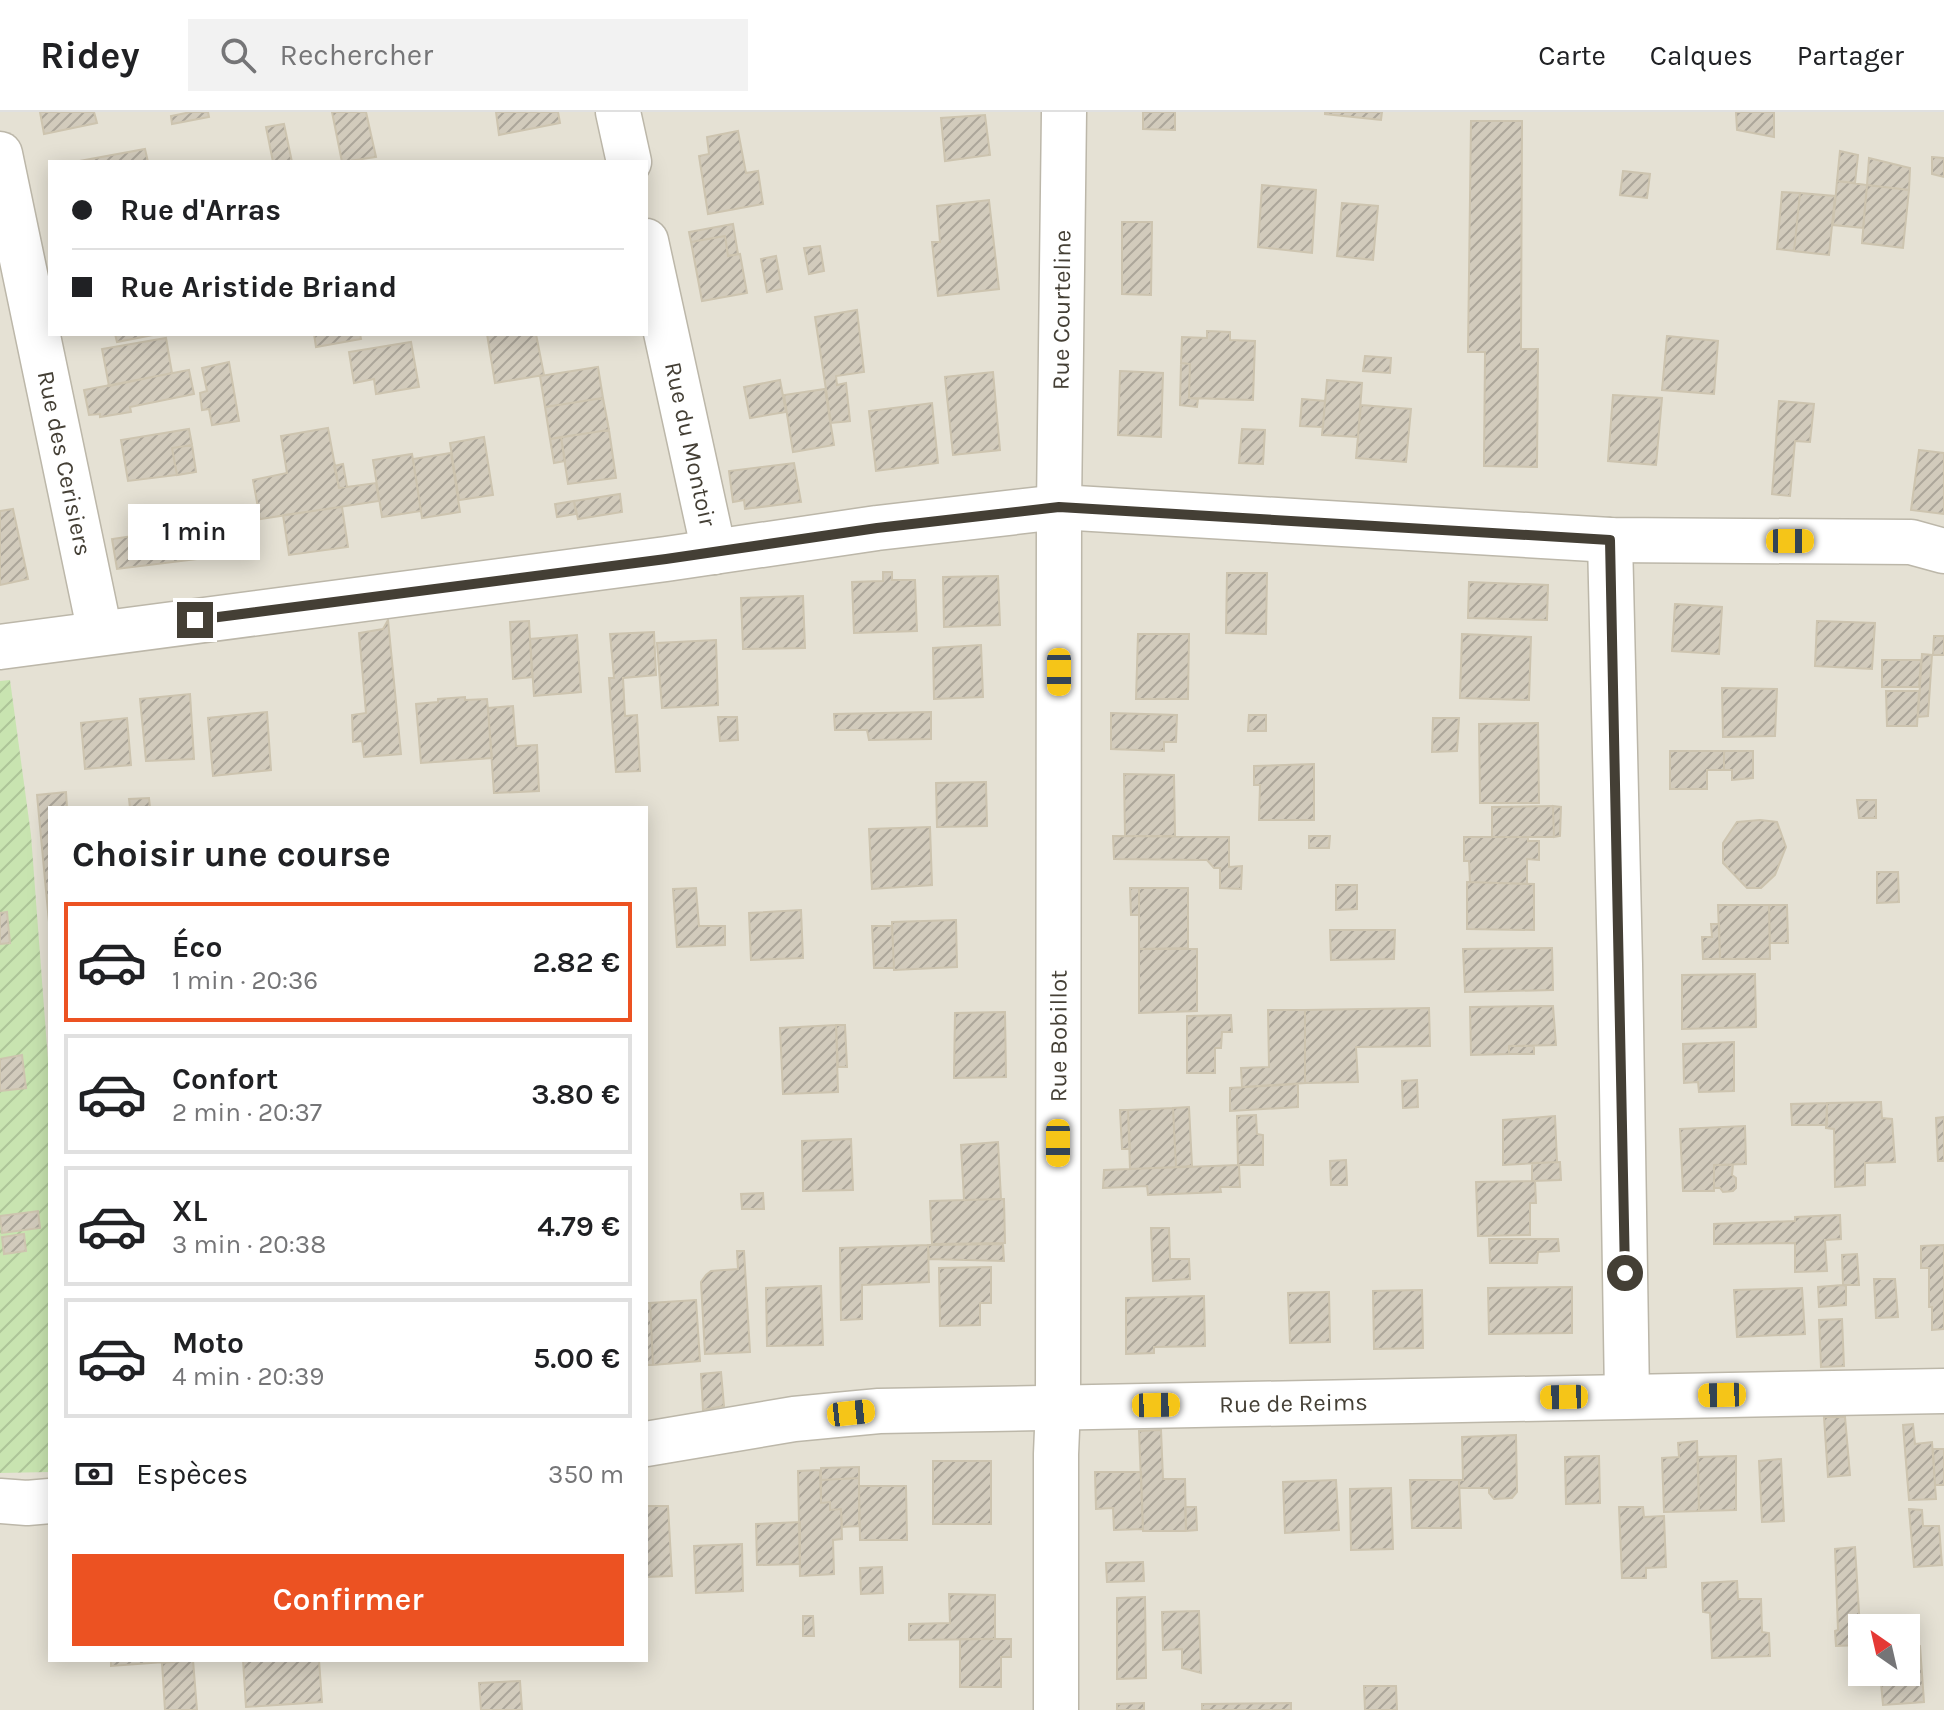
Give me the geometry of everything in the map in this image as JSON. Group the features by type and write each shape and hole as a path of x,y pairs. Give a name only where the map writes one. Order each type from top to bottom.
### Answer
{"street":[{"path":"618,112 629,160"},
{"name":"Rue Courteline","path":"1059,507 1064,112"},
{"name":"Rue des Cerisiers","path":"0,154 100,633"},
{"name":"Rue du Montoir","path":"648,250 714,552"},
{"path":"0,647 877,528 1059,507 1610,540 1911,542 1944,551"},
{"name":"Rue Bobillot","path":"1056,1710 1059,507"},
{"path":"1610,540 1627,1396"},
{"name":"Rue de Reims","path":"648,1444 794,1419 879,1411 1944,1391"},
{"path":"0,1501 48,1501"}],"shaded area":[{"path":"0,112 1944,112 1944,1710 0,1710"}],"green space":[{"path":"10,680 31,835 48,1060 48,1472 0,1473 0,681"}],"building":[{"path":"40,112 94,112 97,123 44,134"},
{"path":"208,112 209,117 172,124 171,116"},
{"path":"332,112 366,112 376,157 342,160"},
{"path":"496,112 558,112 560,123 499,135"},
{"path":"1143,112 1175,112 1175,130 1143,129"},
{"path":"1325,112 1382,112 1381,120"},
{"path":"1736,112 1774,112 1774,137 1737,130"},
{"path":"985,115 990,155 945,161 941,118"},
{"path":"1471,121 1522,121 1521,349 1538,349 1537,467 1484,466 1485,352 1468,352"},
{"path":"284,124 292,160 273,160 266,127"},
{"path":"738,131 746,173 758,171 763,204 708,214 699,156 709,154 707,137"},
{"path":"145,149 148,160 85,160"},
{"path":"1840,151 1858,155 1855,183 1837,181"},
{"path":"1932,157 1944,158 1944,177 1932,174"},
{"path":"1869,158 1910,168 1909,190 1867,185"},
{"path":"1623,171 1650,174 1647,198 1620,195"},
{"path":"1837,181 1867,185 1863,228 1833,225"},
{"path":"1262,185 1316,190 1312,253 1258,247"},
{"path":"1867,185 1909,190 1903,248 1862,243"},
{"path":"1782,192 1800,193 1794,251 1777,249"},
{"path":"1800,193 1835,196 1829,255 1794,251"},
{"path":"989,200 999,289 938,296 932,242 940,242 937,206"},
{"path":"1342,203 1378,206 1373,260 1337,256"},
{"path":"1122,222 1152,222 1151,295 1122,294"},
{"path":"733,224 738,254 728,256 725,236 691,242 689,232"},
{"path":"725,236 728,256 740,254 747,293 702,301 691,242"},
{"path":"820,246 824,271 809,274 804,248"},
{"path":"776,256 782,289 767,292 761,259"},
{"path":"857,310 864,372 836,376 837,385 846,383 850,421 831,423 815,317"},
{"path":"1207,331 1230,332 1230,340 1255,341 1253,400 1189,398 1190,364 1181,363 1182,337 1207,338"},
{"path":"116,336 148,336 117,342"},
{"path":"314,336 360,336 361,339 316,347"},
{"path":"487,336 536,336 544,375 495,383"},
{"path":"1667,336 1718,341 1714,394 1662,390"},
{"path":"166,338 172,373 109,386 102,349"},
{"path":"411,342 419,387 376,394 374,379 354,383 349,352"},
{"path":"1365,356 1391,358 1390,373 1363,371"},
{"path":"229,362 239,421 212,425 209,409 202,410 200,393 207,391 202,368"},
{"path":"1181,363 1190,364 1189,398 1198,399 1197,407 1180,405"},
{"path":"598,367 603,398 545,407 540,376"},
{"path":"189,370 194,394 130,407 131,412 100,417 100,414 89,415 84,390"},
{"path":"1120,371 1163,373 1161,437 1118,435"},
{"path":"993,372 1000,450 953,455 945,377"},
{"path":"780,380 786,412 750,418 744,387"},
{"path":"1327,380 1362,383 1358,437 1322,435"},
{"path":"825,389 834,445 793,452 784,395"},
{"path":"1613,395 1662,398 1656,465 1608,461"},
{"path":"603,398 609,430 550,439 545,407"},
{"path":"1302,399 1325,401 1323,427 1300,426"},
{"path":"1779,401 1814,404 1810,442 1795,441 1790,496 1772,494"},
{"path":"932,403 938,463 876,471 869,411"},
{"path":"1361,405 1411,409 1406,462 1356,458"},
{"path":"328,428 339,488 376,483 379,501 260,519 253,480 287,473 281,436"},
{"path":"189,429 192,445 172,448 177,475 128,481 121,440"},
{"path":"1242,429 1265,430 1263,464 1239,463"},
{"path":"609,430 616,478 568,484 561,437"},
{"path":"484,437 493,495 459,500 450,443"},
{"path":"561,437 565,461 554,463 550,439"},
{"path":"192,445 196,472 177,475 172,448"},
{"path":"1919,450 1944,453 1944,514 1911,510"},
{"path":"451,453 460,512 422,518 413,459"},
{"path":"412,454 421,511 382,517 373,460"},
{"path":"794,463 801,502 745,509 744,500 733,502 729,471"},
{"path":"343,464 347,487 339,488 334,466"},
{"path":"620,494 622,512 578,519 574,501"},
{"path":"574,501 576,514 557,517 555,504"},
{"path":"342,507 348,547 289,555 283,515"},
{"path":"13,509 28,579 0,585 0,511"},
{"path":"222,524 224,537 204,540 203,527"},
{"path":"194,527 198,559 117,569 112,539"},
{"path":"883,572 892,572 892,580 915,580 917,631 854,633 852,582 883,581"},
{"path":"1227,573 1267,573 1266,634 1226,633"},
{"path":"998,576 1000,625 944,627 943,577"},
{"path":"1469,582 1548,585 1547,620 1468,618"},
{"path":"803,596 805,648 743,649 741,598"},
{"path":"1675,604 1722,607 1719,654 1672,651"},
{"path":"388,620 401,754 364,757 362,741 353,742 352,715 366,713 359,633 383,629"},
{"path":"529,621 532,677 513,679 510,622"},
{"path":"1817,621 1875,623 1872,669 1815,666"},
{"path":"654,632 656,675 623,678 625,716 637,715 640,771 616,772 609,678 614,678 610,634"},
{"path":"1138,634 1189,634 1188,699 1136,699"},
{"path":"1462,634 1531,637 1529,700 1460,698"},
{"path":"577,635 581,692 534,696 530,639"},
{"path":"1934,636 1944,636 1944,655 1933,655"},
{"path":"716,640 718,705 662,708 657,643"},
{"path":"981,645 983,697 934,699 933,648"},
{"path":"1922,654 1932,655 1928,716 1918,717"},
{"path":"1882,660 1921,660 1919,687 1882,687"},
{"path":"1722,688 1777,689 1775,736 1723,737"},
{"path":"1886,691 1919,691 1917,726 1887,726"},
{"path":"190,694 194,759 146,761 140,699"},
{"path":"465,697 465,700 487,699 492,758 421,763 416,704"},
{"path":"513,706 516,746 537,745 539,791 494,793 488,708"},
{"path":"267,712 271,770 213,776 208,718"},
{"path":"931,712 931,739 869,740 867,730 835,730 834,714"},
{"path":"1111,713 1177,715 1176,742 1164,742 1164,751 1111,749"},
{"path":"1249,715 1266,715 1266,731 1248,731"},
{"path":"718,717 737,717 738,740 720,741"},
{"path":"127,718 131,765 85,769 81,723"},
{"path":"1433,718 1459,718 1457,751 1432,752"},
{"path":"1538,723 1539,803 1480,803 1479,724"},
{"path":"1670,751 1724,751 1724,770 1707,770 1707,789 1670,789"},
{"path":"1724,751 1753,751 1753,778 1732,780 1732,770 1724,770"},
{"path":"1314,764 1314,820 1259,820 1260,785 1254,785 1254,766"},
{"path":"1124,774 1174,775 1175,836 1125,836"},
{"path":"986,782 987,826 937,827 936,783"},
{"path":"66,792 67,806 48,806 48,912 37,795"},
{"path":"149,798 150,806 130,806 129,799"},
{"path":"1857,800 1876,800 1876,818 1859,818"},
{"path":"1553,806 1561,807 1560,836 1554,837"},
{"path":"1553,806 1554,837 1492,837 1492,807"},
{"path":"1737,822 1777,822 1786,847 1775,875 1761,888 1747,888 1723,863 1723,843"},
{"path":"930,827 932,885 872,889 869,829"},
{"path":"1113,836 1229,837 1229,867 1242,866 1241,889 1220,888 1220,868 1214,868 1207,860 1114,859"},
{"path":"1309,836 1330,836 1329,848 1309,848"},
{"path":"1464,837 1528,837 1528,841 1539,841 1539,860 1527,859 1527,884 1470,882 1469,861 1464,861"},
{"path":"1877,872 1898,872 1899,902 1877,903"},
{"path":"1467,882 1534,884 1534,930 1467,929"},
{"path":"1336,885 1357,885 1357,909 1336,910"},
{"path":"696,888 699,926 725,926 725,945 677,947 673,889"},
{"path":"1130,888 1139,888 1139,915 1131,915"},
{"path":"1139,888 1188,888 1188,948 1139,949"},
{"path":"1718,905 1769,905 1770,959 1720,959"},
{"path":"1769,905 1787,905 1788,943 1770,943"},
{"path":"801,910 803,958 751,960 749,913"},
{"path":"7,912 10,943 0,944 0,913"},
{"path":"956,920 957,967 894,970 892,922"},
{"path":"1711,924 1719,924 1720,959 1703,959 1702,937 1712,937"},
{"path":"872,926 892,926 894,968 874,968"},
{"path":"1330,930 1395,930 1394,959 1331,960"},
{"path":"1552,948 1553,990 1465,992 1463,949"},
{"path":"1139,949 1197,949 1197,1011 1139,1013"},
{"path":"1755,974 1756,1027 1682,1029 1682,975"},
{"path":"1553,1006 1556,1045 1509,1046 1509,1054 1471,1055 1470,1007"},
{"path":"1429,1008 1430,1046 1356,1047 1358,1082 1305,1083 1305,1010"},
{"path":"1268,1010 1305,1010 1305,1083 1242,1087 1241,1068 1269,1067"},
{"path":"1005,1012 1006,1077 954,1078 955,1013"},
{"path":"1231,1015 1232,1032 1222,1032 1221,1048 1215,1048 1215,1073 1187,1073 1187,1016"},
{"path":"836,1025 845,1025 847,1067 838,1067"},
{"path":"836,1025 838,1092 783,1094 780,1028"},
{"path":"1734,1042 1734,1091 1699,1092 1698,1082 1684,1083 1683,1044"},
{"path":"1509,1046 1534,1046 1534,1054 1509,1054"},
{"path":"22,1055 26,1088 0,1091 0,1059"},
{"path":"1417,1080 1418,1107 1403,1108 1402,1081"},
{"path":"1298,1084 1298,1107 1230,1111 1230,1088"},
{"path":"1881,1102 1882,1118 1892,1119 1895,1162 1865,1163 1865,1185 1835,1187 1834,1129 1826,1128 1827,1103"},
{"path":"1827,1103 1827,1125 1792,1125 1791,1104"},
{"path":"1189,1107 1192,1166 1176,1167 1173,1108"},
{"path":"1173,1108 1176,1167 1130,1169 1128,1110"},
{"path":"1120,1110 1128,1110 1130,1149 1122,1149"},
{"path":"1256,1115 1257,1134 1263,1135 1263,1165 1238,1165 1237,1116"},
{"path":"1555,1116 1557,1162 1503,1165 1503,1120"},
{"path":"1944,1117 1944,1161 1938,1161 1936,1118"},
{"path":"1745,1126 1746,1164 1714,1165 1714,1191 1683,1191 1680,1129"},
{"path":"851,1139 853,1190 803,1191 802,1141"},
{"path":"998,1142 1001,1199 964,1200 961,1145"},
{"path":"1346,1160 1347,1185 1331,1185 1330,1161"},
{"path":"1560,1162 1561,1180 1532,1181 1532,1163"},
{"path":"1239,1165 1240,1187 1220,1187 1221,1192 1148,1195 1147,1186 1103,1188 1104,1170"},
{"path":"1714,1165 1733,1165 1736,1188 1733,1191 1723,1192 1720,1188 1714,1188"},
{"path":"1535,1181 1536,1203 1530,1203 1530,1235 1478,1236 1476,1182"},
{"path":"763,1193 764,1209 742,1209 741,1194"},
{"path":"1004,1199 1005,1243 932,1244 930,1201"},
{"path":"38,1211 40,1228 2,1233 0,1216"},
{"path":"1840,1215 1841,1239 1825,1240 1827,1271 1795,1272 1795,1243 1714,1244 1714,1224 1795,1221 1795,1217"},
{"path":"1151,1228 1169,1228 1170,1259 1189,1259 1190,1279 1153,1281"},
{"path":"24,1234 26,1251 4,1254 2,1237"},
{"path":"1489,1239 1558,1239 1559,1251 1538,1252 1537,1263 1490,1263"},
{"path":"1003,1244 1004,1261 929,1259 928,1245"},
{"path":"928,1245 929,1282 862,1285 862,1319 841,1320 840,1248"},
{"path":"1944,1245 1944,1329 1932,1330 1929,1268 1921,1268 1921,1246"},
{"path":"737,1251 744,1251 750,1352 705,1354 701,1282 711,1271 738,1269"},
{"path":"1857,1254 1859,1285 1843,1285 1842,1255"},
{"path":"991,1267 991,1303 980,1303 980,1325 940,1326 939,1268"},
{"path":"1874,1279 1895,1279 1898,1317 1876,1318"},
{"path":"821,1286 823,1345 767,1346 766,1288"},
{"path":"1846,1286 1846,1305 1819,1307 1818,1287"},
{"path":"1572,1287 1572,1333 1489,1334 1488,1288"},
{"path":"1802,1288 1805,1334 1737,1337 1734,1290"},
{"path":"1422,1290 1423,1348 1374,1349 1373,1291"},
{"path":"1329,1292 1330,1342 1290,1343 1288,1293"},
{"path":"1204,1296 1205,1346 1154,1347 1154,1353 1126,1354 1126,1298"},
{"path":"696,1300 700,1361 653,1365 650,1303"},
{"path":"648,1303 650,1303 653,1365 648,1365"},
{"path":"1842,1319 1844,1366 1821,1367 1819,1320"},
{"path":"721,1372 724,1406 703,1410 701,1374"},
{"path":"1824,1417 1845,1417 1850,1475 1828,1477"},
{"path":"1913,1424 1915,1444 1932,1442 1936,1499 1909,1500 1903,1425"},
{"path":"1161,1430 1163,1479 1185,1479 1186,1531 1143,1531 1139,1431"},
{"path":"1516,1435 1517,1492 1512,1498 1494,1499 1489,1488 1459,1488 1459,1480 1463,1480 1462,1437"},
{"path":"1697,1441 1699,1511 1664,1512 1662,1458 1679,1457 1678,1443"},
{"path":"1933,1449 1944,1449 1944,1485 1935,1485"},
{"path":"1599,1456 1600,1503 1566,1504 1565,1457"},
{"path":"1736,1456 1736,1510 1699,1511 1698,1457"},
{"path":"1781,1459 1784,1521 1762,1522 1759,1461"},
{"path":"933,1461 991,1461 991,1524 933,1524"},
{"path":"859,1467 859,1478 821,1480 821,1468"},
{"path":"820,1470 821,1503 830,1502 830,1510 841,1509 842,1539 833,1540 834,1574 800,1576 798,1471"},
{"path":"1095,1472 1141,1472 1143,1529 1114,1530 1113,1508 1096,1509"},
{"path":"859,1478 859,1526 842,1527 841,1509 830,1510 830,1502 821,1503 821,1480"},
{"path":"1336,1480 1339,1530 1285,1533 1283,1482"},
{"path":"1410,1480 1459,1480 1461,1528 1412,1528"},
{"path":"859,1486 906,1486 907,1540 860,1540"},
{"path":"1391,1488 1393,1549 1351,1550 1350,1489"},
{"path":"648,1506 668,1506 672,1576 648,1577"},
{"path":"1185,1507 1196,1507 1197,1530 1186,1531"},
{"path":"1619,1507 1643,1507 1644,1517 1664,1516 1666,1567 1646,1568 1646,1578 1622,1578"},
{"path":"1909,1509 1922,1510 1923,1526 1939,1526 1942,1565 1914,1567"},
{"path":"800,1522 800,1564 757,1565 756,1524"},
{"path":"742,1544 743,1591 696,1593 694,1546"},
{"path":"1855,1547 1859,1614 1848,1614 1848,1646 1836,1646 1835,1549"},
{"path":"1143,1562 1144,1581 1107,1582 1106,1563"},
{"path":"882,1567 883,1593 861,1594 860,1568"},
{"path":"1737,1581 1738,1599 1761,1599 1762,1632 1769,1633 1770,1656 1712,1658 1710,1613 1703,1612 1702,1583"},
{"path":"949,1594 995,1595 995,1639 909,1640 909,1624 950,1623"},
{"path":"1145,1597 1146,1678 1117,1679 1117,1598"},
{"path":"1199,1611 1201,1673 1182,1668 1182,1649 1163,1650 1162,1612"},
{"path":"803,1616 813,1616 814,1636 803,1636"},
{"path":"960,1639 1011,1639 1011,1657 1001,1657 1001,1687 960,1687"},
{"path":"1920,1646 1924,1702 1883,1705 1881,1686 1920,1686"},
{"path":"111,1662 165,1662 111,1666"},
{"path":"193,1662 197,1710 165,1710 162,1663"},
{"path":"243,1662 319,1662 322,1702 246,1707"},
{"path":"520,1681 522,1710 481,1710 479,1683"},
{"path":"1364,1686 1396,1686 1397,1710 1365,1710"},
{"path":"1144,1703 1144,1710 1117,1710 1117,1704"},
{"path":"1291,1703 1291,1710 1202,1710 1202,1704"}],"route":[{"path":"195,620 666,559 877,528 1059,507 1610,540 1625,1273"}]}
